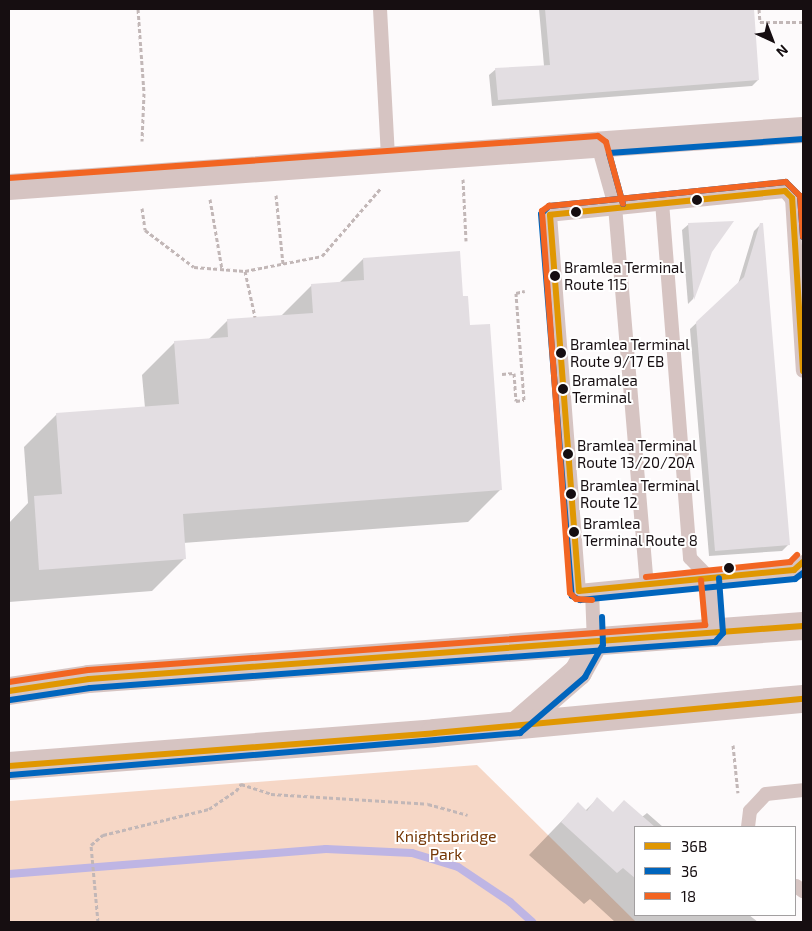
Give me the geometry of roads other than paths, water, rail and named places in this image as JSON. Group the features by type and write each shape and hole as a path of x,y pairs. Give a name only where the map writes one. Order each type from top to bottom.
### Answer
{"street":[{"path":"9,187 205,171 803,130"},
{"path":"9,691 89,679 803,626"},
{"path":"517,725 578,672 594,643"},
{"path":"9,766 517,725 803,699"}],"lane":[{"path":"380,9 398,158"},
{"path":"598,145 616,206 647,586"},
{"path":"803,213 785,192 616,206 550,215 579,591 647,586 794,570 803,562"},
{"path":"792,198 803,371"},
{"path":"662,202 690,558 710,579 714,633"},
{"path":"592,590 594,643"},
{"path":"748,824 756,801 766,794 803,790"}],"waterway":[{"path":"9,874 326,849 412,853 458,867 510,902 532,922"}],"place":[{"name":"Bramlea Terminal Route 115","path":"555,276"},
{"name":"Bramlea Terminal Route 9/17 EB","path":"561,353"},
{"name":"Bramalea Terminal","path":"563,389"},
{"name":"Bramlea Terminal Route 13/20/20A","path":"568,454"},
{"name":"Bramlea Terminal Route 12","path":"571,494"},
{"name":"Bramlea Terminal Route 8","path":"574,532"}],"park label":[{"name":"Knightsbridge Park","path":"446,845"}]}
